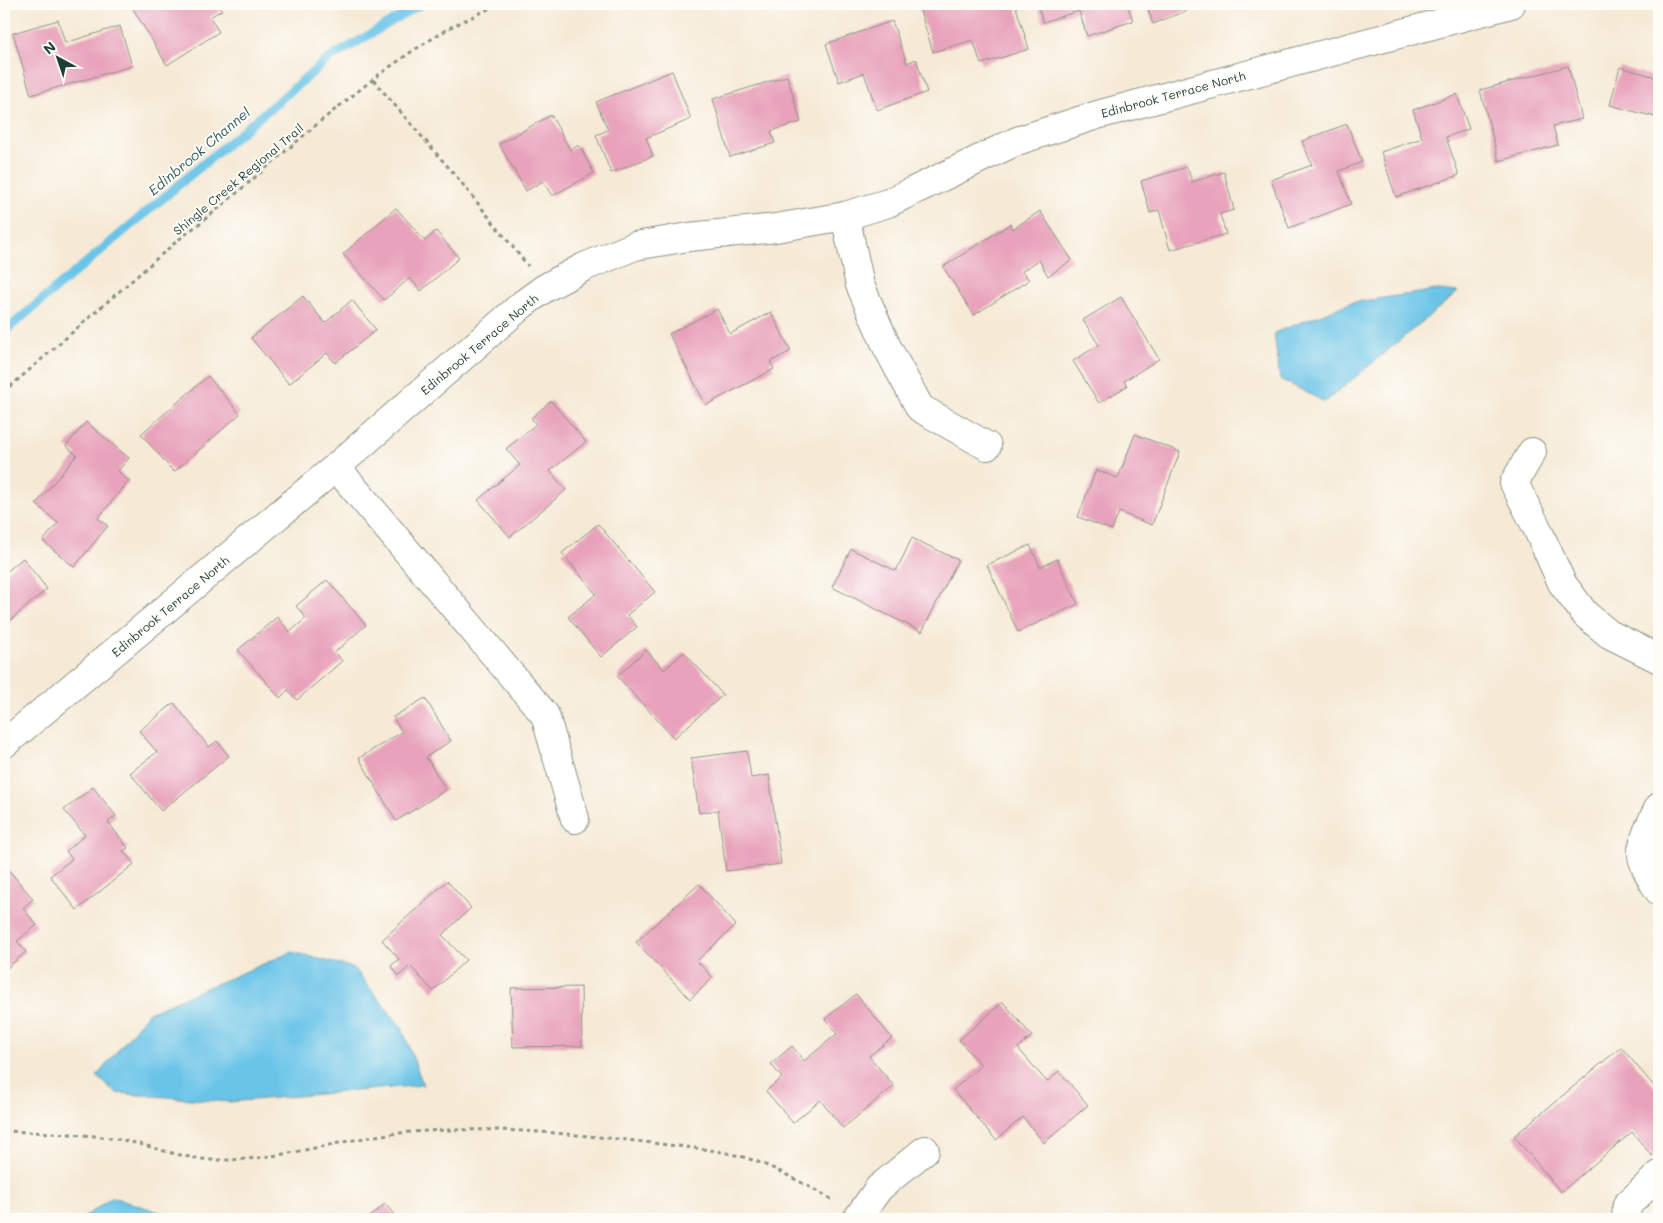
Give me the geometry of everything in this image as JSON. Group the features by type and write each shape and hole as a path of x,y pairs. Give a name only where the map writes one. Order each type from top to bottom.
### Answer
{"street":[{"name":"Edinbrook Terrace North","path":"4,744 336,467 516,311 546,288 584,267 635,246 689,237 776,228 845,216 888,203 1017,141 1096,115 1511,4"},
{"path":"845,216 860,285 886,347 920,408 987,446"},
{"path":"1532,452 1514,484 1562,583 1585,614 1609,634 1659,659"},
{"path":"336,467 544,715 574,819"},
{"path":"1659,807 1649,828 1641,855 1653,883 1659,891"},
{"path":"858,1217 878,1188 925,1150"},
{"path":"1626,1219 1627,1205 1659,1175"}],"path":[{"name":"Shingle Creek Regional Trail","path":"4,392 176,241 219,208 322,120 373,80 411,52 449,28 499,4"},
{"path":"373,80 456,176 546,288"},
{"path":"4,1131 69,1134 125,1141 189,1156 219,1160 273,1157 387,1134 428,1130 525,1130 567,1133 726,1152 757,1161 792,1177 858,1217"}],"water":[{"path":"1438,290 1458,292 1325,402 1280,379 1274,333 1350,303"},
{"path":"292,952 354,968 402,1028 423,1085 229,1102 116,1093 97,1076 149,1012"},
{"path":"112,1197 182,1219 82,1219"}],"building":[{"path":"130,4 217,4 222,10 210,17 219,32 167,65"},
{"path":"918,4 1015,4 1029,49 981,64 973,40 933,52"},
{"path":"1037,4 1127,4 1133,21 1087,36 1079,11 1043,22"},
{"path":"1146,4 1203,4 1153,24"},
{"path":"58,20 65,43 120,26 132,66 31,95 13,33"},
{"path":"892,21 907,63 916,59 927,92 877,110 864,73 839,82 826,44"},
{"path":"1568,66 1582,119 1553,126 1558,145 1499,161 1480,90"},
{"path":"1620,67 1659,78 1659,118 1610,105"},
{"path":"672,71 691,119 646,138 653,156 611,173 596,135 608,130 596,102"},
{"path":"787,76 801,122 771,131 775,143 730,157 713,99"},
{"path":"1457,94 1469,129 1446,137 1459,175 1396,197 1381,152 1422,138 1413,110"},
{"path":"551,115 570,150 579,145 594,173 552,196 543,181 526,191 499,144"},
{"path":"1347,124 1362,162 1339,171 1351,204 1289,228 1271,180 1312,165 1302,141"},
{"path":"1187,167 1192,182 1224,172 1234,210 1220,214 1226,234 1170,250 1159,210 1150,213 1141,181"},
{"path":"396,208 425,241 436,231 459,258 421,291 410,278 384,300 343,254"},
{"path":"1040,211 1072,260 1048,276 1039,260 1022,271 1029,280 974,315 943,267 1010,224 1013,229"},
{"path":"303,296 325,323 352,300 376,330 335,363 327,353 289,384 251,338"},
{"path":"1121,297 1159,359 1124,381 1127,386 1099,403 1073,361 1099,345 1083,320"},
{"path":"717,309 730,334 771,312 791,351 770,362 774,369 706,405 669,334"},
{"path":"208,376 240,414 174,472 141,434"},
{"path":"551,401 586,442 550,471 566,490 510,537 478,500 520,465 506,449 536,424 531,418"},
{"path":"86,422 129,458 118,471 129,481 98,518 108,526 74,567 43,541 58,523 36,504 77,455 66,446"},
{"path":"1135,434 1180,452 1152,525 1119,512 1112,530 1078,517 1096,470 1118,478"},
{"path":"598,524 655,592 627,615 637,627 601,657 568,617 596,594 562,553"},
{"path":"912,538 958,560 922,632 832,587 851,549 896,571"},
{"path":"1030,545 1040,567 1057,559 1078,604 1018,632 987,565"},
{"path":"23,558 47,589 5,625 4,574"},
{"path":"327,580 366,625 335,652 342,661 297,700 288,690 280,698 238,650 277,617 290,632 306,618 296,606"},
{"path":"646,650 664,670 684,652 723,695 674,738 617,676"},
{"path":"425,698 451,741 426,757 446,790 396,821 359,758 402,732 393,717"},
{"path":"174,703 209,747 217,741 229,756 161,811 130,773 157,752 139,731"},
{"path":"747,751 751,778 769,775 781,864 726,871 718,810 699,813 691,758"},
{"path":"93,787 116,816 108,822 128,848 123,851 134,864 77,910 50,876 72,859 66,851 85,835 64,810"},
{"path":"7,868 33,899 23,908 37,925 17,941 26,952 7,968 4,964 4,871"},
{"path":"447,881 471,908 442,935 466,960 433,991 410,966 399,976 391,966 399,959 382,940"},
{"path":"699,884 736,925 697,961 713,978 690,999 636,942"},
{"path":"581,987 582,1046 513,1047 511,988"},
{"path":"856,994 892,1038 869,1056 894,1086 843,1128 820,1100 793,1123 766,1091 782,1078 771,1064 792,1046 804,1061 837,1034 825,1019"},
{"path":"1003,1002 1032,1036 1018,1048 1047,1082 1059,1071 1088,1105 1044,1143 1023,1117 996,1140 953,1090 981,1065 959,1040"},
{"path":"1621,1047 1659,1092 1659,1150 1652,1156 1632,1132 1561,1192 1514,1136"},
{"path":"385,1204 398,1219 367,1219"},
{"path":"469,1216 490,1218 490,1219 469,1219"}],"waterway":[{"name":"Edinbrook Channel","path":"4,332 327,60 421,4"}]}
